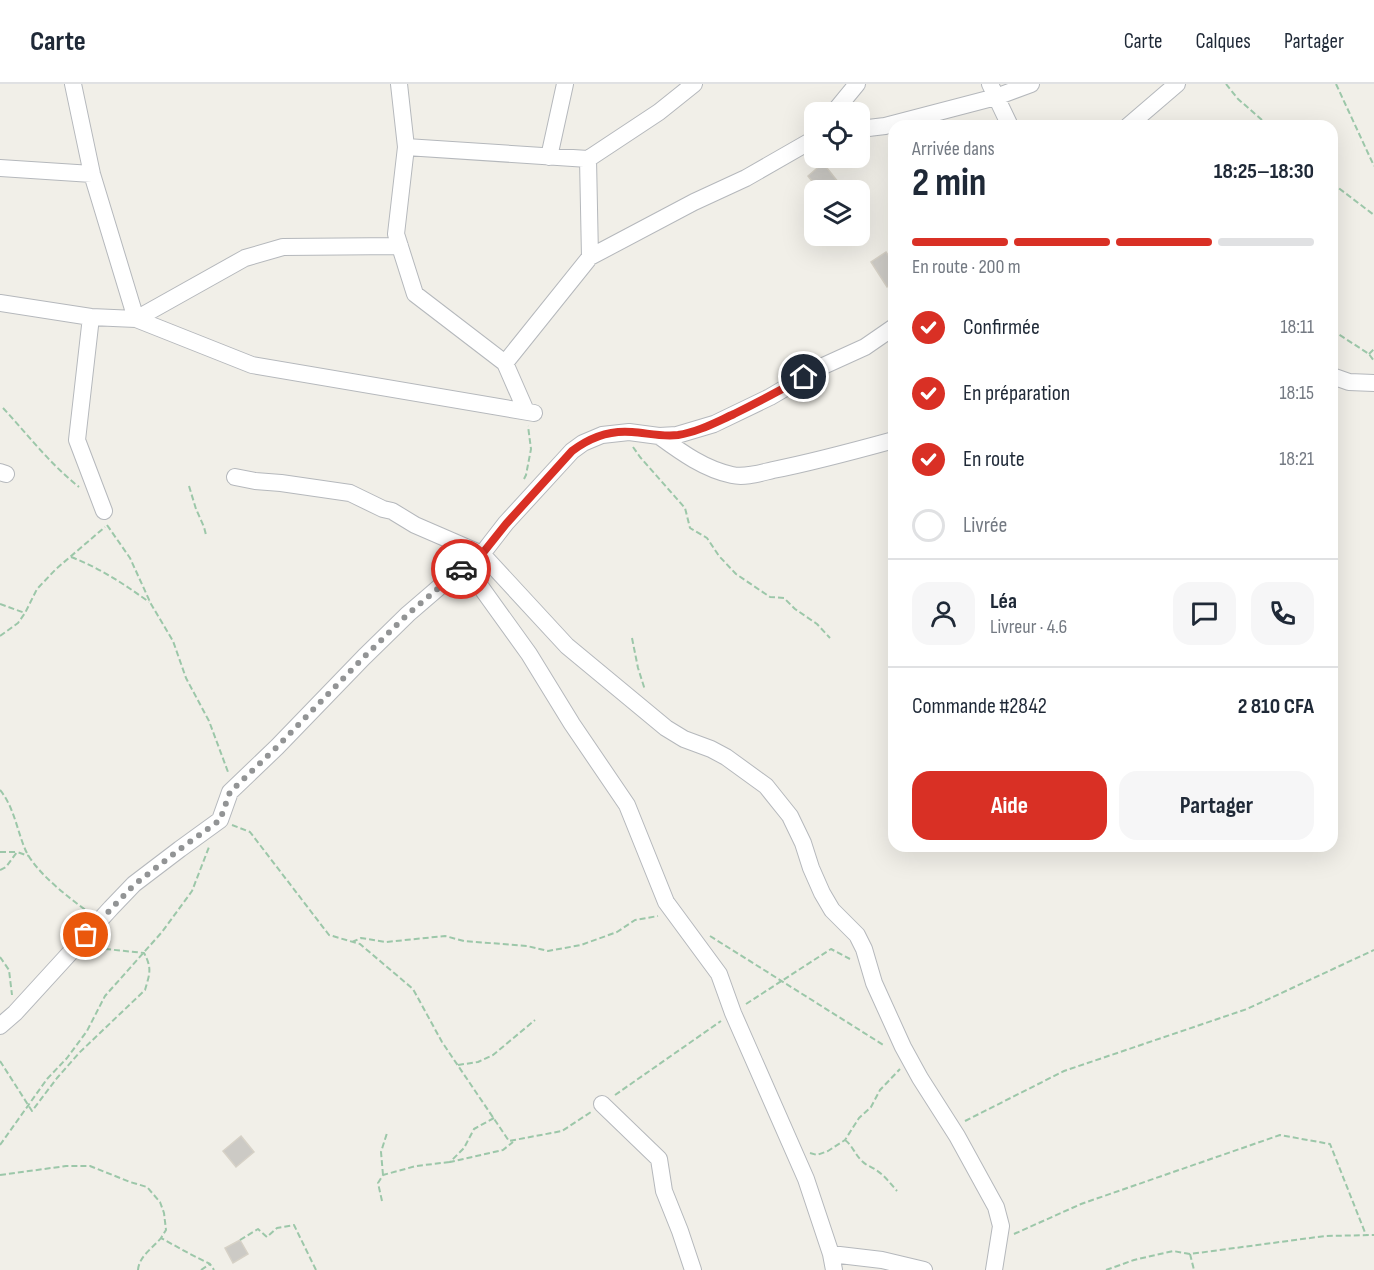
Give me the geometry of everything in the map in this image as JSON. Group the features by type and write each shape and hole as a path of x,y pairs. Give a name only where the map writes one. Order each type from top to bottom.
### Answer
{"street":[{"path":"74,84 92,174 136,318"},
{"path":"399,84 406,147 396,234 416,294 505,363 529,415"},
{"path":"549,157 565,84"},
{"path":"406,147 588,159 659,112 694,84"},
{"path":"842,102 857,84"},
{"path":"904,120 993,91 1032,84"},
{"path":"1135,120 1177,84"},
{"path":"993,91 1007,120"},
{"path":"870,128 888,125"},
{"path":"505,363 590,257 694,202 746,178 804,143"},
{"path":"588,159 590,257"},
{"path":"0,168 92,174"},
{"path":"136,318 245,258 283,247 400,246"},
{"path":"0,303 91,317 136,318 252,365 529,415"},
{"path":"91,317 77,440 105,518"},
{"path":"0,1026 15,1013 99,920 134,885 220,820 230,792 408,614 465,565 482,554 572,451 602,435 629,432 659,436 677,435 714,424 770,397 821,367 865,347 888,331"},
{"path":"1338,378 1349,382 1374,383"},
{"path":"659,436 702,464 735,476 796,466 888,442"},
{"path":"235,477 350,493 482,554 567,646 666,728 684,739 726,757 766,786 790,816 822,893 832,910 857,935 864,949 874,983 903,1047 996,1207 1000,1226 994,1270"},
{"path":"465,565 529,654 572,724 627,805 666,902 719,974 733,1013 806,1179 832,1262 870,1257 917,1269"},
{"path":"602,1104 659,1159 664,1191 693,1270"}],"path":[{"path":"1226,84 1238,99 1262,120"},
{"path":"1336,84 1374,166"},
{"path":"1338,188 1374,215"},
{"path":"1338,334 1369,354 1374,361"},
{"path":"1369,354 1374,349"},
{"path":"3,408 45,456 83,490"},
{"path":"522,483 526,475 531,449 529,415"},
{"path":"622,433 685,508 690,528 707,538 719,556 736,574 770,597 784,598 795,609 818,624 830,638"},
{"path":"189,486 206,535"},
{"path":"0,636 18,623 37,589 105,518 130,558 151,604 173,640 186,678 209,721 229,775 230,792"},
{"path":"71,556 119,580 151,604"},
{"path":"0,604 25,614"},
{"path":"632,638 638,668 654,718"},
{"path":"0,790 6,797 26,851 57,888 99,920"},
{"path":"0,1144 47,1079 67,1058 87,1031 105,996 162,932 192,891 220,820 250,832 329,935 360,944 413,989 442,1042 509,1141 562,1131 760,994 831,949 870,969"},
{"path":"0,852 17,852 30,856"},
{"path":"0,870 6,867 17,852"},
{"path":"352,942 361,938 386,942 445,936 464,941 527,946 548,951 581,945 617,932 635,920 672,912"},
{"path":"702,931 892,1050"},
{"path":"90,947 144,952"},
{"path":"952,1128 1064,1071 1247,1010 1374,950"},
{"path":"0,1061 32,1111 79,1053 145,990 150,964 144,952"},
{"path":"0,957 9,970 15,1013"},
{"path":"458,1065 478,1062 493,1055 535,1020"},
{"path":"792,1147 817,1155 845,1140 859,1118 871,1107 880,1090 899,1070 912,1063"},
{"path":"450,1161 464,1148 474,1129 494,1118"},
{"path":"382,1201 378,1183 383,1175 381,1152 387,1133"},
{"path":"998,1241 1081,1204 1280,1135 1329,1144 1366,1235"},
{"path":"383,1175 417,1166 503,1150 516,1140"},
{"path":"845,1140 851,1144 856,1155 865,1164 886,1178 897,1191"},
{"path":"0,1175 66,1166 90,1166 147,1188 160,1202 164,1212 166,1230 153,1248 142,1257 138,1270"},
{"path":"240,1240 258,1228 267,1237 277,1228 294,1225 316,1270"},
{"path":"1106,1270 1134,1260 1173,1251 1190,1254 1325,1236 1374,1235"},
{"path":"161,1238 210,1264 214,1270"},
{"path":"1190,1254 1194,1270"},
{"path":"201,1270 210,1264"}],"building":[{"path":"817,168 827,168 836,180 811,180 808,176"},
{"path":"886,252 888,255 887,287 871,262"},
{"path":"241,1136 254,1152 236,1167 223,1151"},
{"path":"240,1240 248,1254 233,1263 225,1248"}],"way so far":[{"path":"86,935 134,885 220,820 230,792 408,614 461,569"}],"route":[{"path":"461,569 482,554 572,451 584,443 602,435 629,432 659,436 694,431 770,397 804,377"}]}
